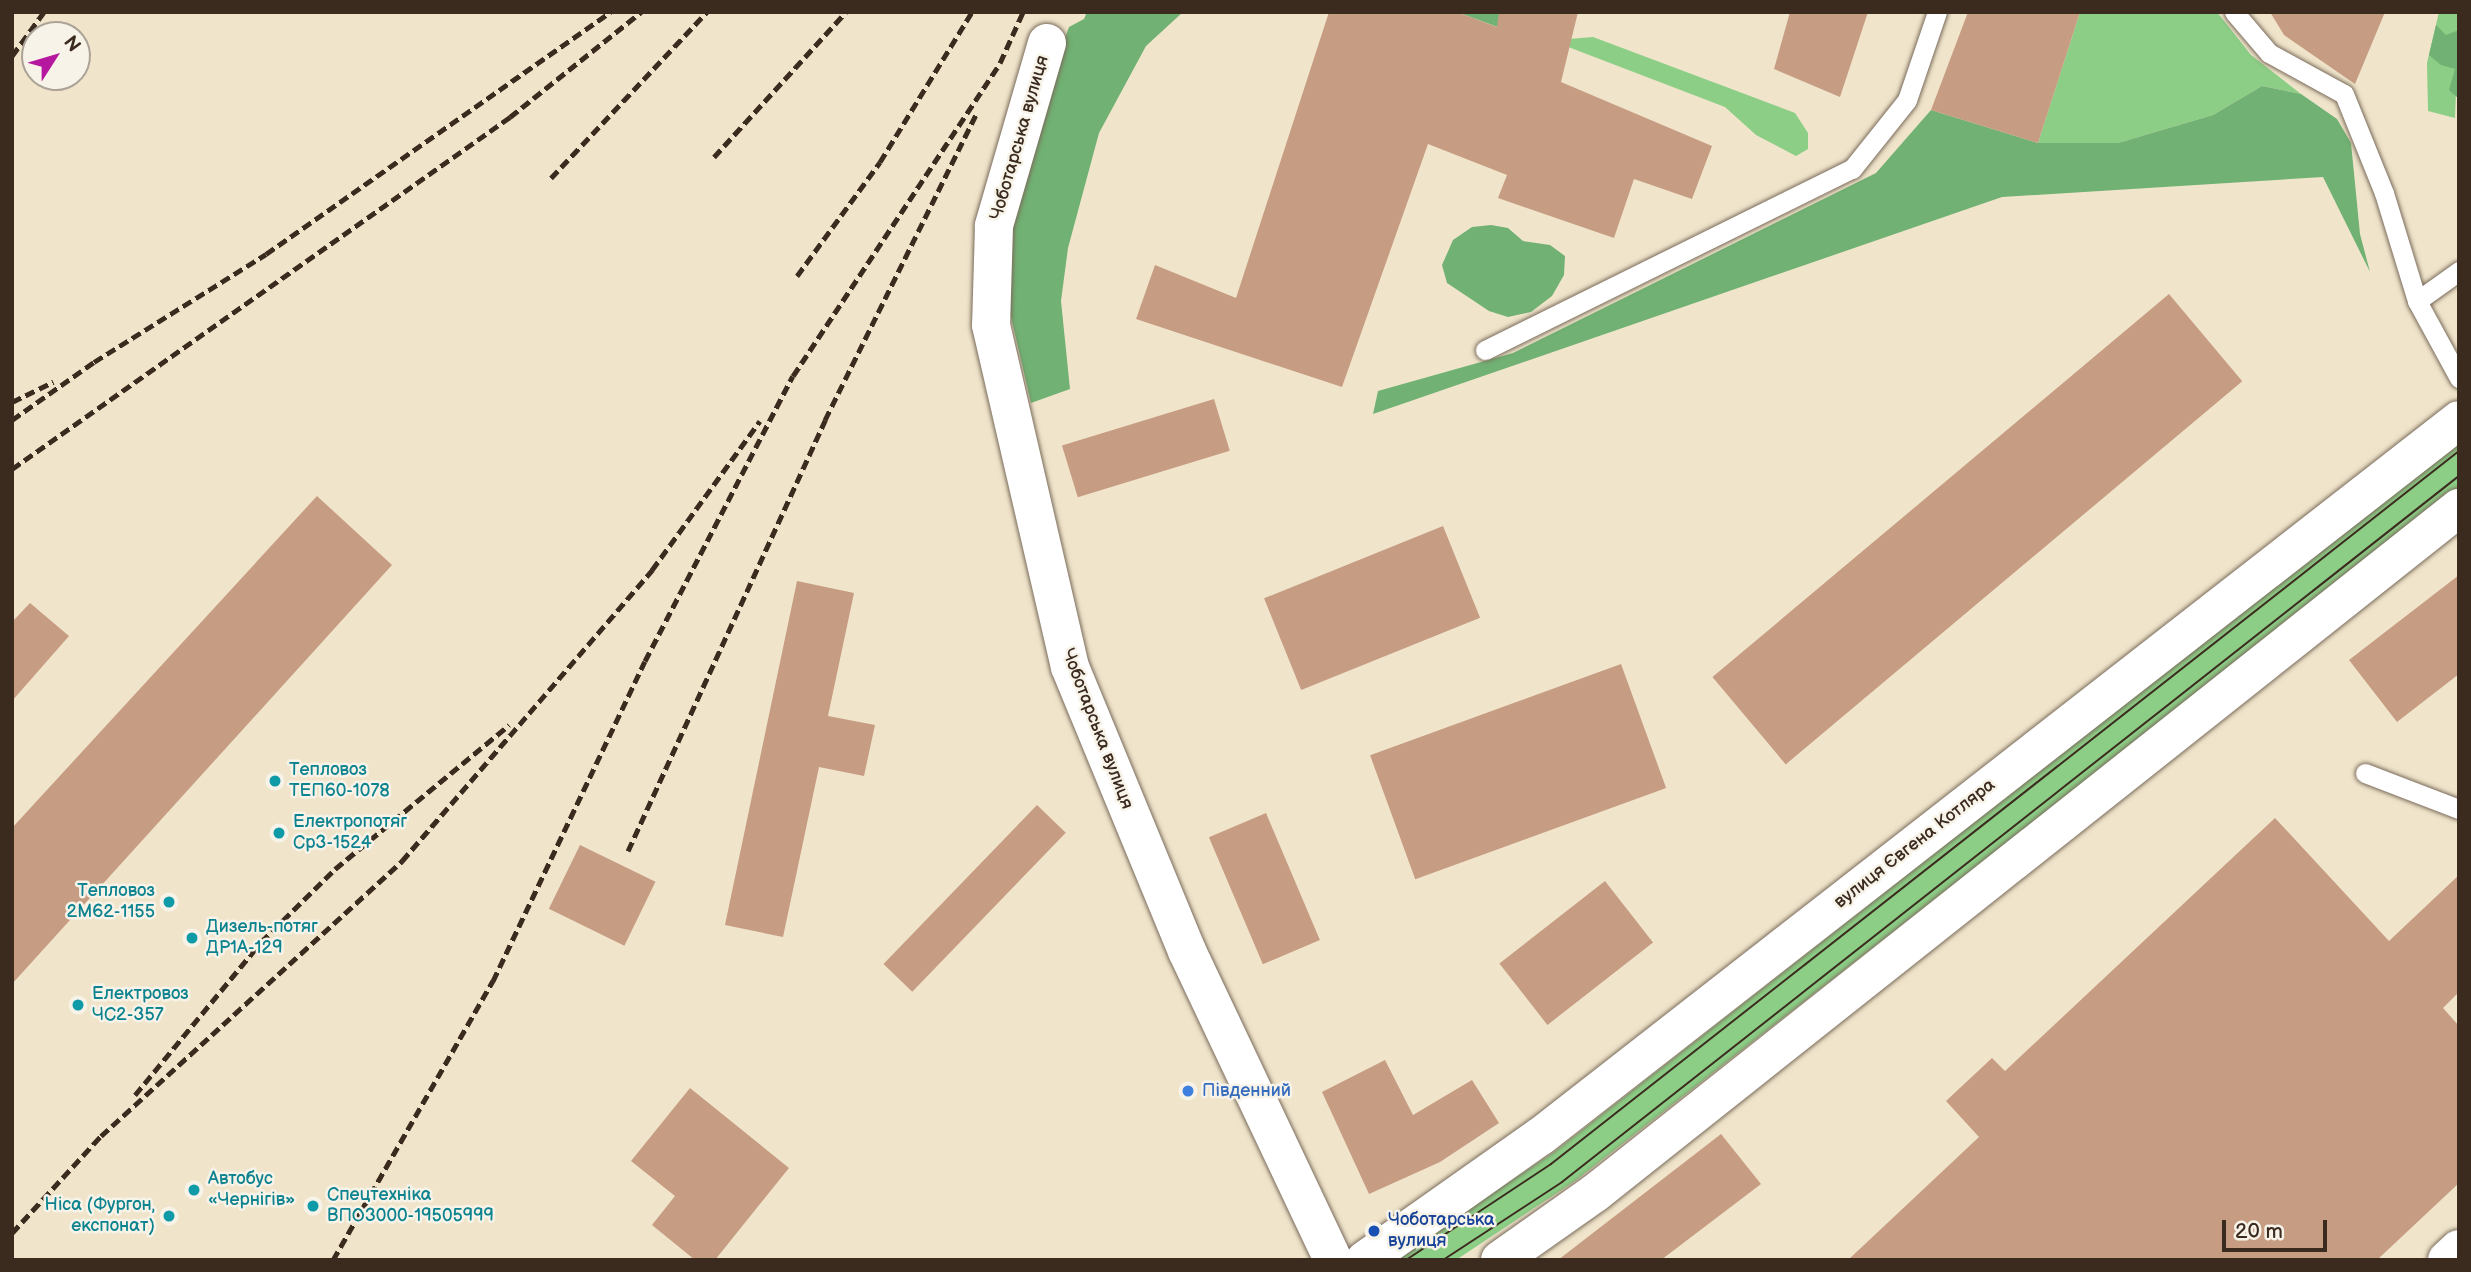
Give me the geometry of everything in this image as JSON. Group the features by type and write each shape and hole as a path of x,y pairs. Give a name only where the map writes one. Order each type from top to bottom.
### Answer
{"main road":[{"name":"Чоботарська вулиця","path":"1047,43 995,226 990,325 1070,667 1187,951 1333,1260"},
{"name":"вулиця Євгена Котляра","path":"1365,1260 1541,1136 2459,420"},
{"path":"1500,1260 1595,1194 2459,508"},
{"path":"2447,1260 2459,1249"}],"lane":[{"path":"1485,350 1852,169 1907,100 1937,12"},
{"path":"2234,12 2269,53 2344,94 2384,193 2417,301 2459,378"},
{"path":"2417,301 2459,271"},
{"path":"2365,773 2459,809"}],"green space":[{"path":"1087,12 1183,12 1146,46 1099,133 1068,248 1061,301 1070,389 1031,403 1007,300 1017,169 1069,27 1084,19"},
{"path":"1457,12 1561,12 1533,40"},
{"path":"2080,12 2217,12 2251,55 2301,94 2262,86 2213,115 2118,143 2038,143"},
{"path":"2439,12 2459,12 2455,118 2428,111 2427,63"},
{"path":"2436,25 2446,35 2459,30 2459,99 2449,90 2455,69 2441,65 2429,55"},
{"path":"1593,37 1795,113 1808,133 1808,149 1796,156 1756,135 1725,107 1563,45 1569,39"},
{"path":"2262,86 2301,94 2337,119 2351,143 2360,234 2370,272 2323,177 2002,197 1373,414 1378,391 1513,353 1876,173 1931,110 2038,143 2118,143 2213,115"},
{"path":"1491,225 1508,228 1523,241 1550,245 1565,256 1564,275 1552,296 1531,312 1508,317 1489,311 1447,283 1442,265 1453,240 1472,227"},
{"path":"2459,442 2459,488 1575,1181 1456,1260 1393,1260 1554,1152"}],"building":[{"path":"1329,12 1457,12 1497,27 1499,12 1578,12 1561,82 1712,146 1692,199 1634,179 1614,238 1498,198 1507,175 1428,144 1342,387 1136,319 1155,265 1236,298"},
{"path":"1790,12 1868,12 1840,97 1774,69"},
{"path":"1968,12 2080,12 2038,143 1931,110"},
{"path":"2270,12 2385,12 2355,84 2284,35"},
{"path":"2169,294 2242,381 1786,764 1712,677"},
{"path":"1214,399 1230,451 1078,497 1062,445"},
{"path":"317,496 392,565 12,984 12,828"},
{"path":"1443,526 1480,618 1301,690 1264,598"},
{"path":"2459,575 2459,674 2397,722 2349,660"},
{"path":"797,581 854,593 828,716 875,725 864,776 819,767 783,937 725,925"},
{"path":"30,603 69,636 12,701 12,622"},
{"path":"1621,664 1666,788 1415,879 1370,755"},
{"path":"1037,805 1066,833 912,992 883,964"},
{"path":"1266,813 1320,940 1263,964 1209,837"},
{"path":"2275,818 2389,941 2459,875 2459,992 2443,1008 2459,1026 2459,1183 2377,1260 1848,1260 1979,1137 1946,1101 1992,1058 2005,1071"},
{"path":"580,845 655,882 624,946 549,909"},
{"path":"1605,881 1653,942 1547,1025 1499,963"},
{"path":"1385,1060 1413,1115 1472,1080 1499,1123 1440,1162 1369,1194 1322,1092"},
{"path":"690,1088 789,1168 715,1260 695,1260 652,1225 675,1196 631,1161"},
{"path":"1721,1134 1761,1184 1661,1260 1558,1260"}],"tram line":[{"path":"1406,1260 1551,1164 2459,451"},
{"path":"1443,1260 1562,1182 2459,476"}],"railway":[{"path":"12,56 44,12"},
{"path":"12,420 94,362 266,254 610,12"},
{"path":"12,469 510,117 641,12"},
{"path":"551,178 707,12"},
{"path":"714,157 846,12"},
{"path":"797,276 880,162 972,12"},
{"path":"333,1260 493,981 645,661 793,376 1000,63 1023,12"},
{"path":"628,851 825,420 976,114"},
{"path":"12,402 53,382"},
{"path":"12,1233 101,1136 402,861 652,570 760,421"},
{"path":"135,1095 261,942 335,869 509,725"}],"place":[{"name":"Тепловоз ТЕП60-1078","path":"275,781"},
{"name":"Електропотяг Ср3-1524","path":"279,833"},
{"name":"Тепловоз 2М62-1155","path":"169,902"},
{"name":"Дизель-потяг ДР1А-129","path":"192,938"},
{"name":"Електровоз ЧС2-357","path":"78,1005"},
{"name":"Південний","path":"1188,1091"},
{"name":"Автобус «Чернігів»","path":"194,1190"},
{"name":"Спецтехніка ВПО3000-19505999","path":"313,1206"},
{"name":"Ніса (Фургон, експонат)","path":"169,1216"},
{"name":"Чоботарська вулиця","path":"1374,1231"}]}
